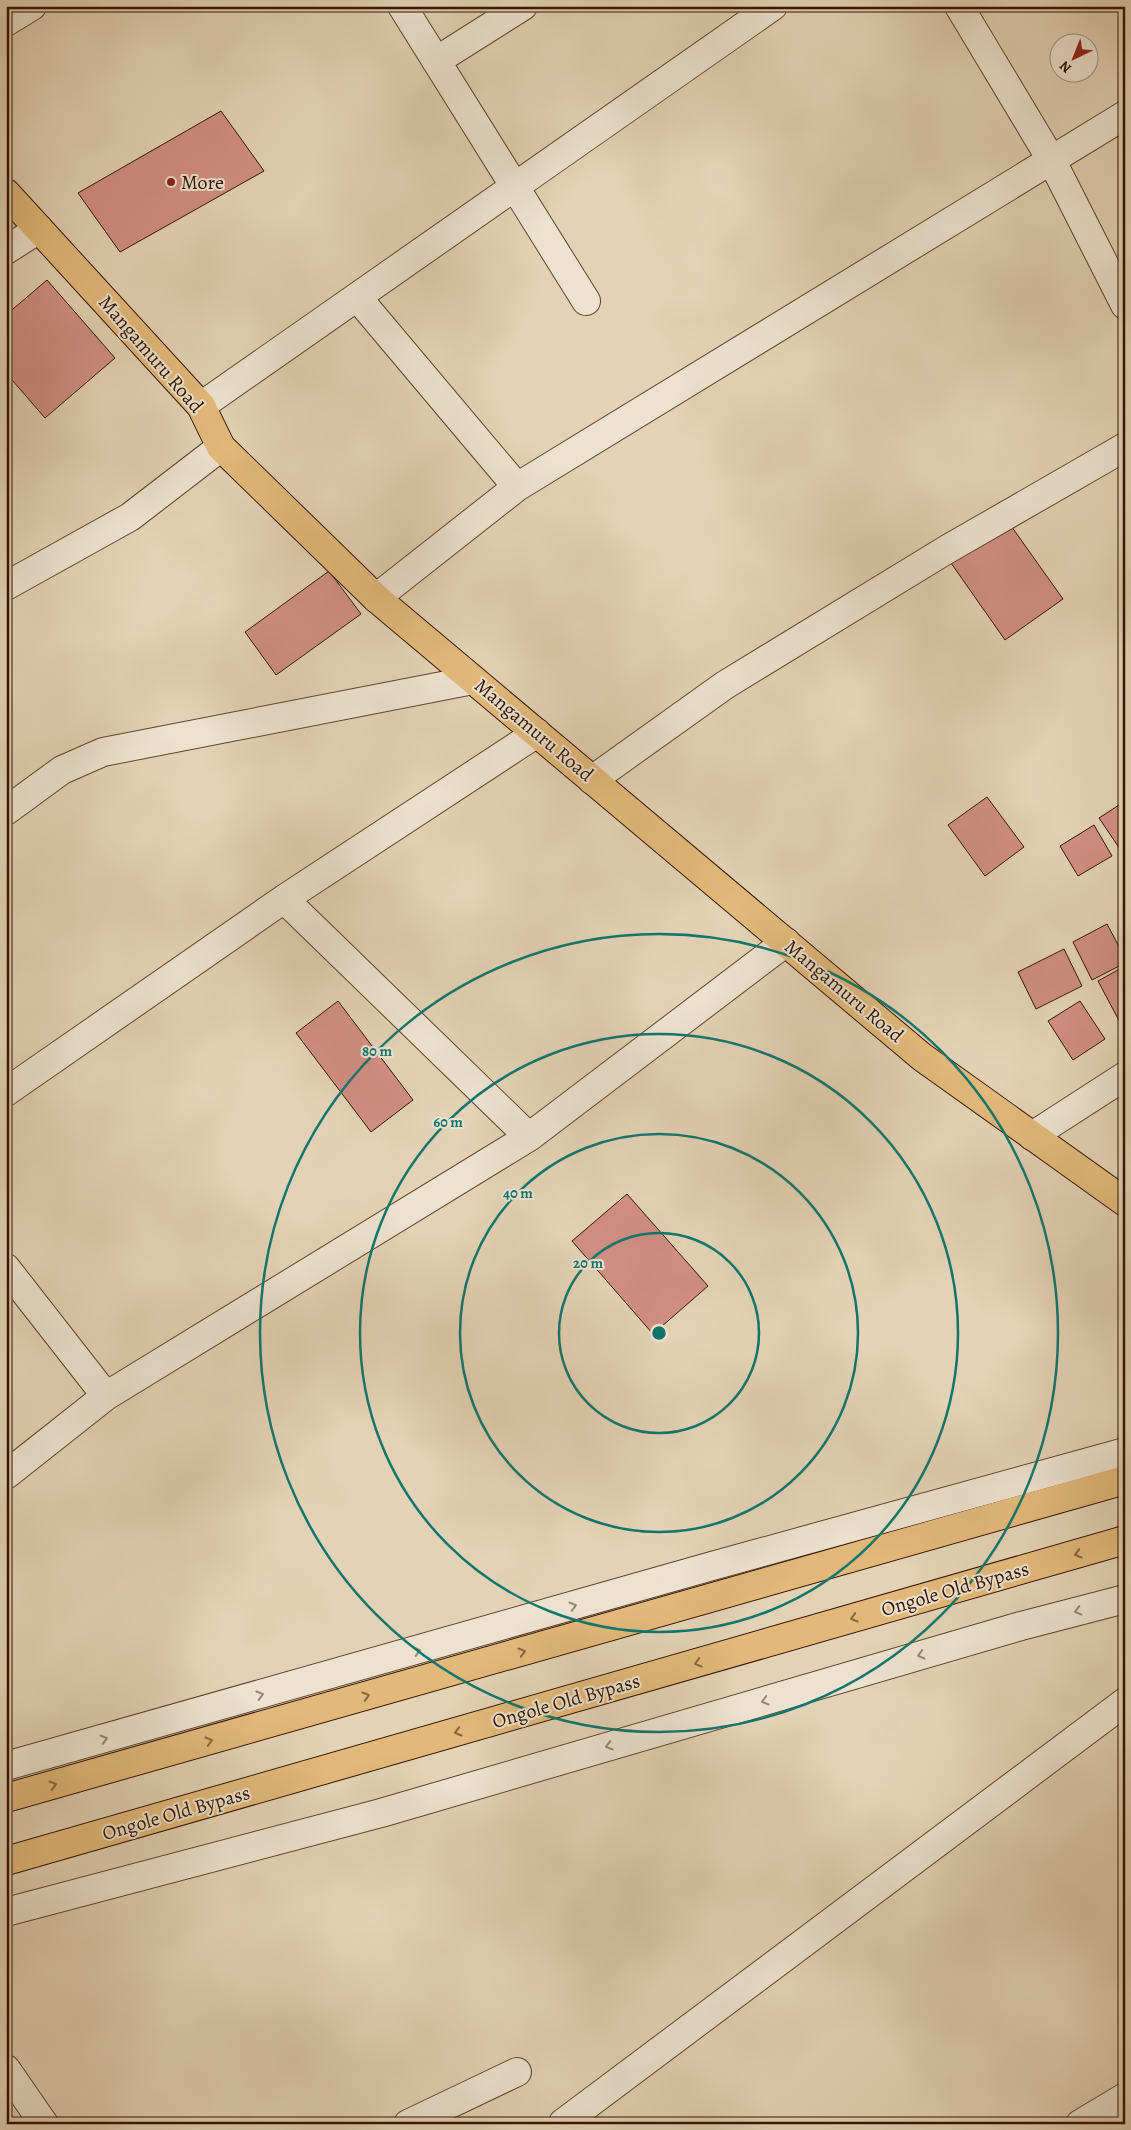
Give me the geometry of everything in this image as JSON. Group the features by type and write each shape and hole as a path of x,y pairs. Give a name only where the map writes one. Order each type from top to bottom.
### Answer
{"main road":[{"name":"Mangamuru Road","path":"6,193 201,406 222,447 376,598 922,1057 1125,1202"},
{"path":"6,1798 1125,1480"},
{"name":"Ongole Old Bypass","path":"6,1861 1125,1540"}],"street":[{"path":"6,22 32,6"},
{"path":"402,6 586,301"},
{"path":"436,62 523,6"},
{"path":"201,406 773,6"},
{"path":"959,6 1052,161 1125,305"},
{"path":"376,598 517,488 1125,115"},
{"path":"6,250 39,229"},
{"path":"357,297 517,488"},
{"path":"6,586 130,516 222,447"},
{"path":"592,780 725,685 946,550 1125,447"},
{"path":"6,811 62,770 103,752 473,680"},
{"path":"6,1092 284,899 537,733"},
{"path":"284,899 529,1138"},
{"path":"6,1475 106,1396 529,1138 786,942"},
{"path":"1032,1136 1125,1076"},
{"path":"6,1268 106,1396"},
{"path":"6,1766 712,1566 1125,1452"},
{"path":"6,1912 381,1812 1012,1629 1125,1599"},
{"path":"563,2123 1125,1702"},
{"path":"6,2069 44,2124"},
{"path":"408,2124 516,2072"},
{"path":"1080,2124 1125,2097"}],"building":[{"name":"More","path":"221,111 264,171 120,252 78,193"},
{"path":"47,280 115,358 45,418 6,373 6,315"},
{"path":"1009,523 1063,599 1005,640 951,563"},
{"path":"329,571 361,614 276,675 245,632"},
{"path":"987,797 1024,847 985,876 948,825"},
{"path":"1125,801 1125,855 1124,855 1099,818"},
{"path":"1094,825 1112,856 1078,876 1060,846"},
{"path":"1107,924 1125,958 1125,963 1092,980 1073,942"},
{"path":"1064,949 1082,986 1036,1009 1018,972"},
{"path":"1125,966 1125,1027 1123,1028 1098,981"},
{"path":"338,1001 413,1100 371,1132 296,1033"},
{"path":"1080,1001 1105,1039 1073,1060 1048,1021"},
{"path":"627,1194 708,1286 653,1334 572,1241"}],"place":[{"name":"More","path":"171,182"}]}
